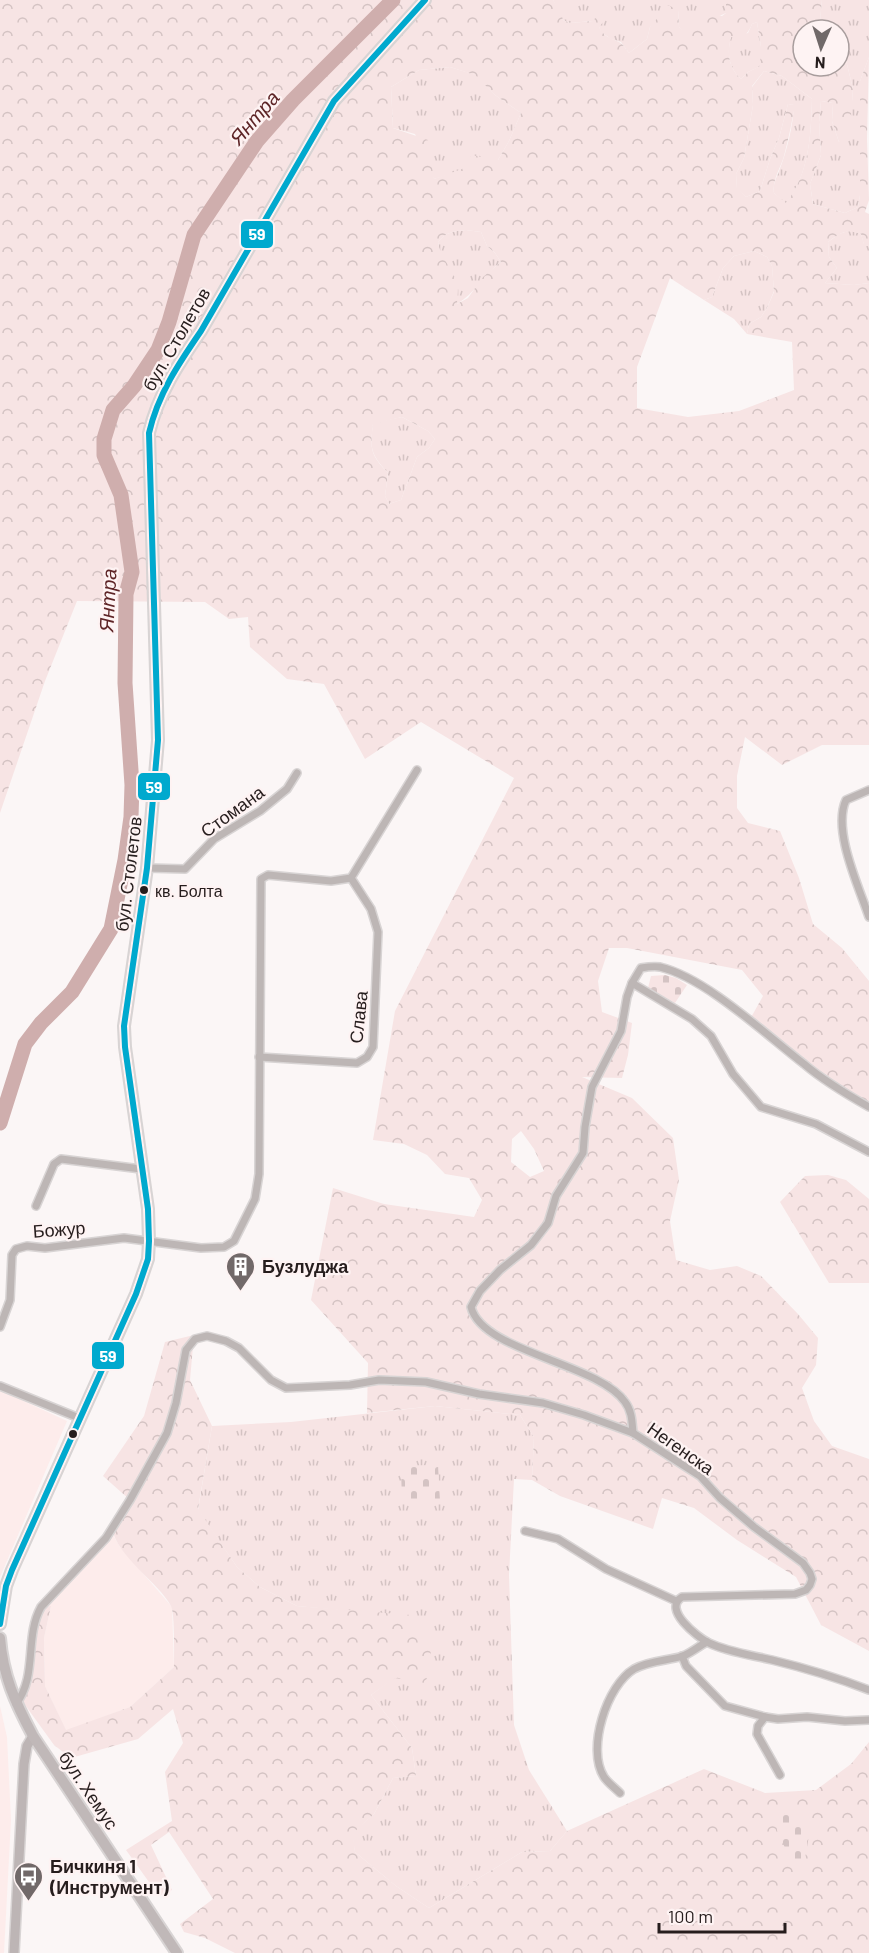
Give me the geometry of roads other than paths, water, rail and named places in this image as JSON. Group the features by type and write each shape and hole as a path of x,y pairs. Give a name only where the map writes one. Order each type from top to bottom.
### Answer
{"main road":[{"name":"бул. Столетов","path":"0,1624 4,1595 12,1570 136,1294 148,1259 148,1209 124,1047 124,1026 147,868 158,740 149,433 154,410 178,364 201,331 334,101 425,0"},
{"path":"0,1638 3,1666 16,1704"},
{"name":"бул. Хемус","path":"16,1704 33,1736 177,1953"},
{"path":"14,1953 24,1764 27,1746 33,1736"}],"street":[{"path":"149,1241 201,1248 224,1248 234,1241 255,1199 259,1174 261,879 268,875 331,881 351,878 417,770"},
{"name":"Стомана","path":"147,868 185,869 214,839 260,811 286,789 297,773"},
{"path":"869,790 846,800 842,809 841,825 869,917"},
{"name":"Слава","path":"259,1057 357,1063 367,1057 373,1047 378,932 371,909 351,878"},
{"path":"633,1433 632,1417 627,1403 617,1393 592,1377 534,1355 504,1339 479,1322 473,1316 471,1308 480,1291 500,1270 531,1245 548,1223 556,1196 583,1153 592,1087 621,1031 627,998 632,983 641,968 657,966 678,973 719,998 805,1066 869,1107"},
{"path":"632,983 692,1019 711,1036 733,1074 761,1107 816,1124 869,1152"},
{"path":"36,1206 54,1164 61,1159 141,1169"},
{"name":"Божур","path":"0,1327 10,1299 12,1255 16,1249 27,1246 45,1248 124,1238 149,1241"},
{"name":"Негенска","path":"16,1704 27,1685 31,1639 36,1616 106,1538 142,1479 167,1433 176,1403 183,1356 190,1344 200,1337 207,1336 226,1341 238,1348 271,1380 286,1388 350,1385 379,1380 426,1382 479,1394 543,1403 633,1433 700,1476 720,1498 754,1527 803,1563 812,1579 806,1590 795,1594 682,1597 676,1601"},
{"path":"0,1386 79,1419"},
{"path":"525,1531 558,1539 606,1569 676,1601 674,1606 676,1614 707,1642 720,1648 775,1660 869,1690"},
{"path":"620,1793 603,1776 599,1764 598,1734 607,1705 614,1692 632,1670 663,1659 682,1656 707,1642"},
{"path":"682,1656 686,1666 725,1706 778,1719 807,1717 844,1721 869,1720"},
{"path":"765,1717 758,1726 757,1734 780,1775"}],"waterway":[{"name":"Янтра","path":"0,1123 25,1044 41,1023 72,992 111,929 125,860 131,817 132,785 125,683 126,594 132,572 121,495 104,455 104,439 113,410 134,386 158,350 169,322 194,235 257,141 293,100 393,0"}],"place":[{"name":"кв. Болта","path":"144,890"},
{"name":"Бузлуджа","path":"241,1292"},
{"name":"Бичкиня 1 (Инструмент)","path":"29,1902"}]}
